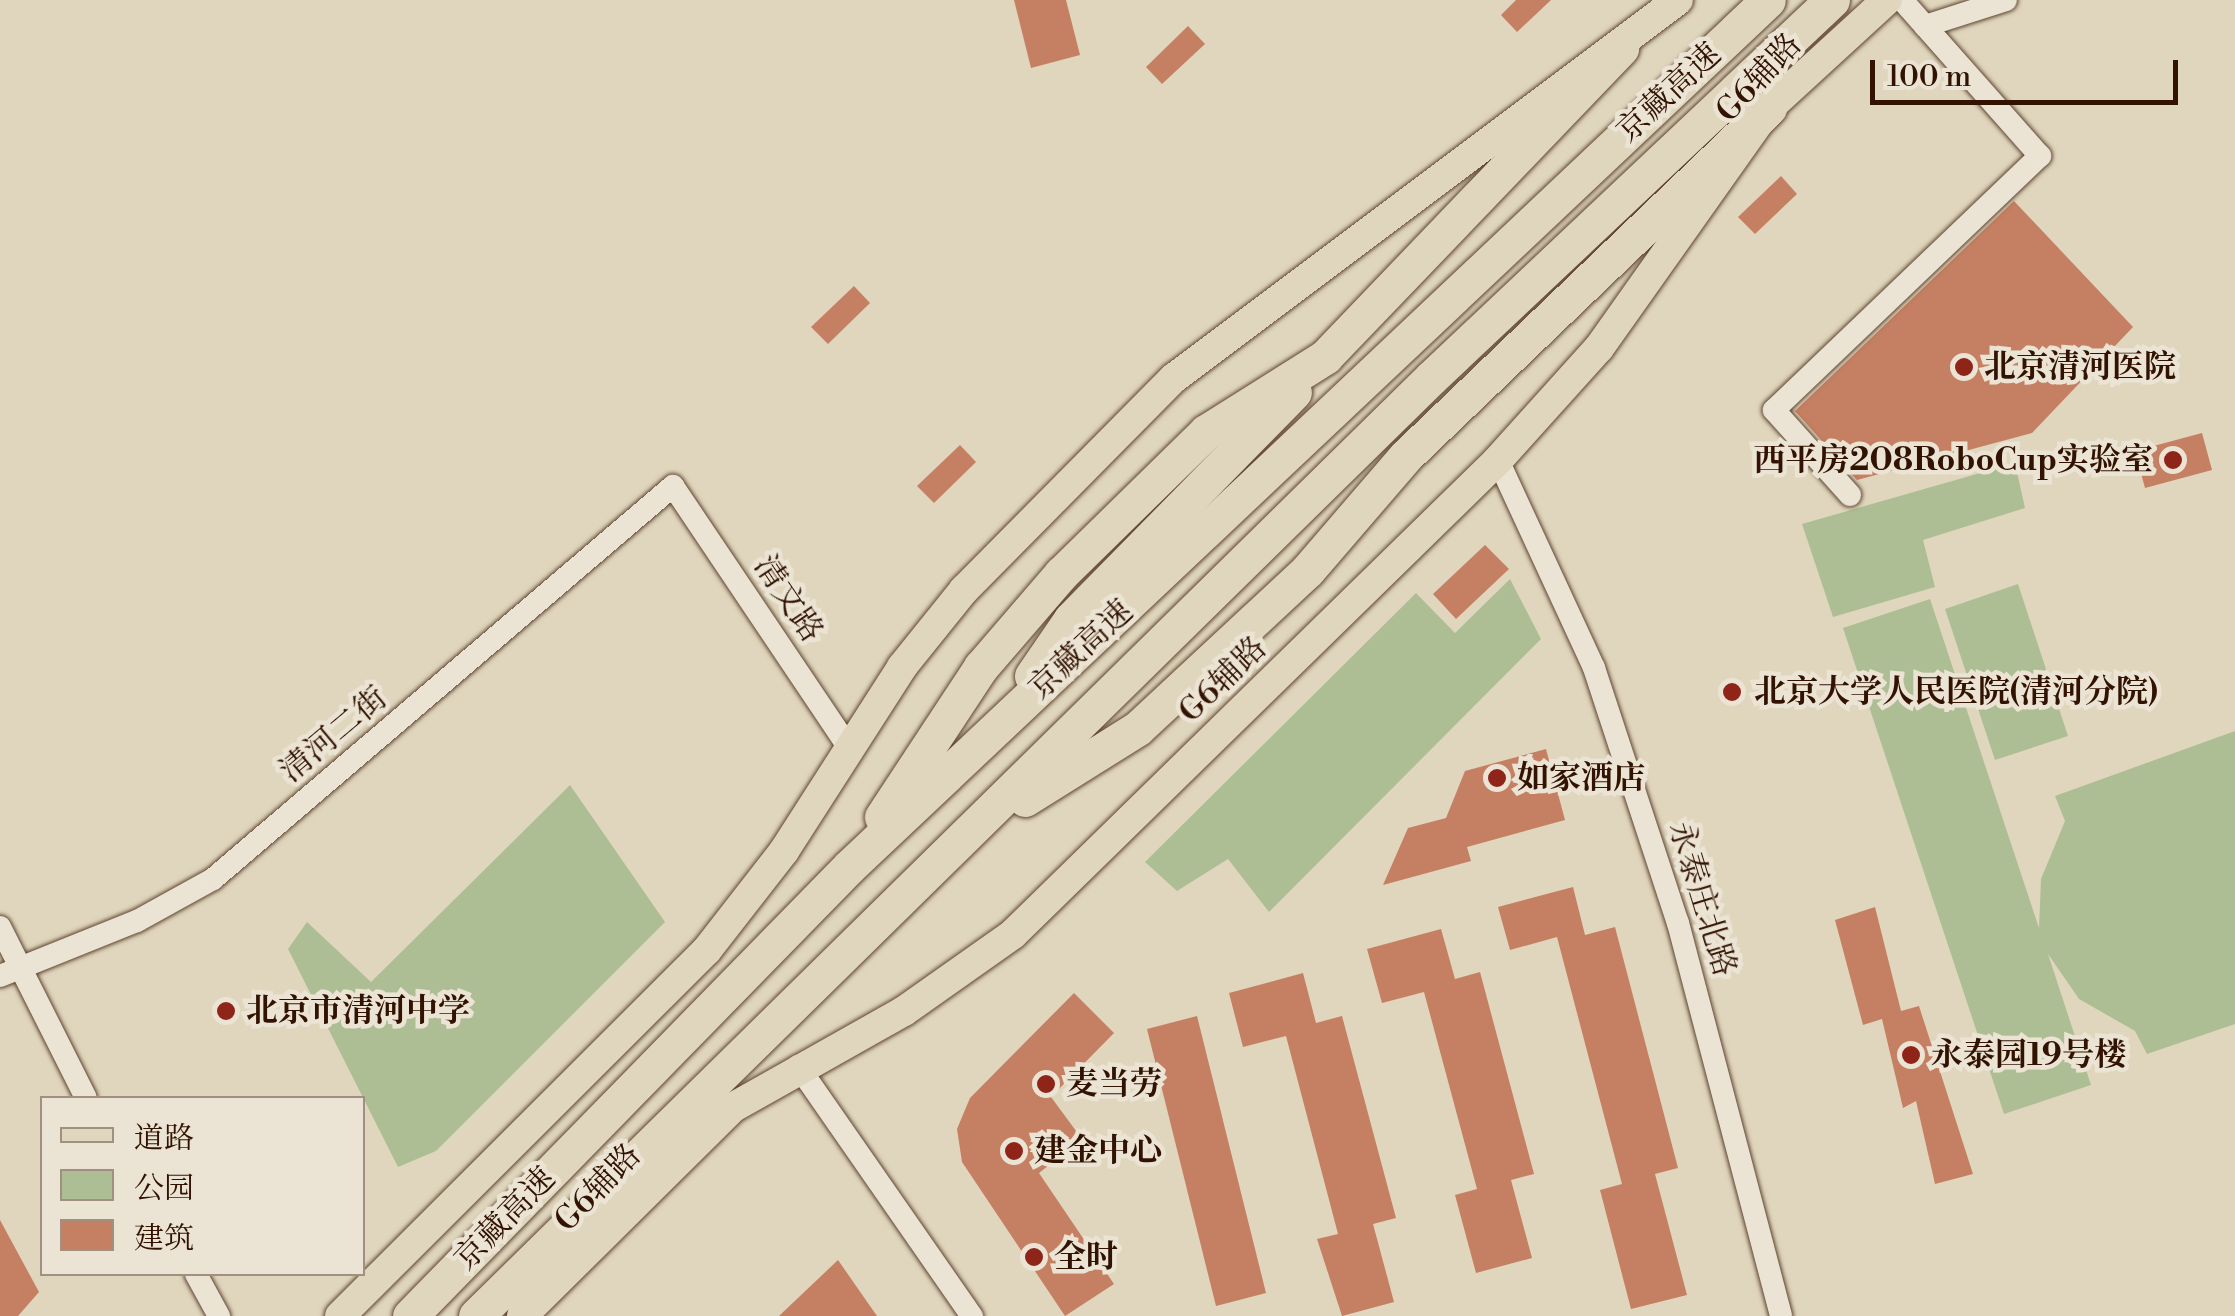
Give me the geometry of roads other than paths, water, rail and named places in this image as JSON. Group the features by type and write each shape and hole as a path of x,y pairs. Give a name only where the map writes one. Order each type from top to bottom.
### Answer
{"highway":[{"name":"京藏高速","path":"410,1316 849,867 1768,0"},
{"name":"京藏高速","path":"476,1316 1431,378 1832,0"},
{"path":"996,729 1071,619 1621,48"},
{"path":"969,834 1138,728 1308,571 1406,456 1769,108"},
{"path":"849,867 981,667 1061,574 1206,432 1325,358"}],"main road":[{"path":"340,1316 707,950 784,851 902,667 964,590 1174,378 1621,48 1678,0"},
{"name":"G6辅路","path":"526,1315 701,1133 798,1066 904,1011 1013,934 1498,460 1600,348 1769,108 1887,0"}],"street":[{"path":"1850,495 1774,410 2040,156 1902,0"},
{"path":"1925,26 2006,0"},
{"name":"永泰庄北路","path":"1498,460 1594,668 1678,923 1781,1316"},
{"name":"清文路","path":"673,486 850,749"},
{"name":"清河二街","path":"10,971 137,921 213,879 673,486"},
{"path":"0,927 10,971 85,1096"},
{"path":"10,971 99,1096"},
{"path":"798,1066 972,1316"},
{"path":"182,1276 204,1316"},
{"path":"197,1276 219,1316"}],"place":[{"name":"北京清河医院","path":"1964,367"},
{"name":"西平房208RoboCup实验室","path":"2173,460"},
{"name":"北京大学人民医院(清河分院)","path":"1732,692"},
{"name":"如家酒店","path":"1497,778"},
{"name":"北京市清河中学","path":"226,1011"},
{"name":"永泰园19号楼","path":"1911,1055"},
{"name":"麦当劳","path":"1046,1084"},
{"name":"建金中心","path":"1014,1151"},
{"name":"全时","path":"1034,1257"}]}
